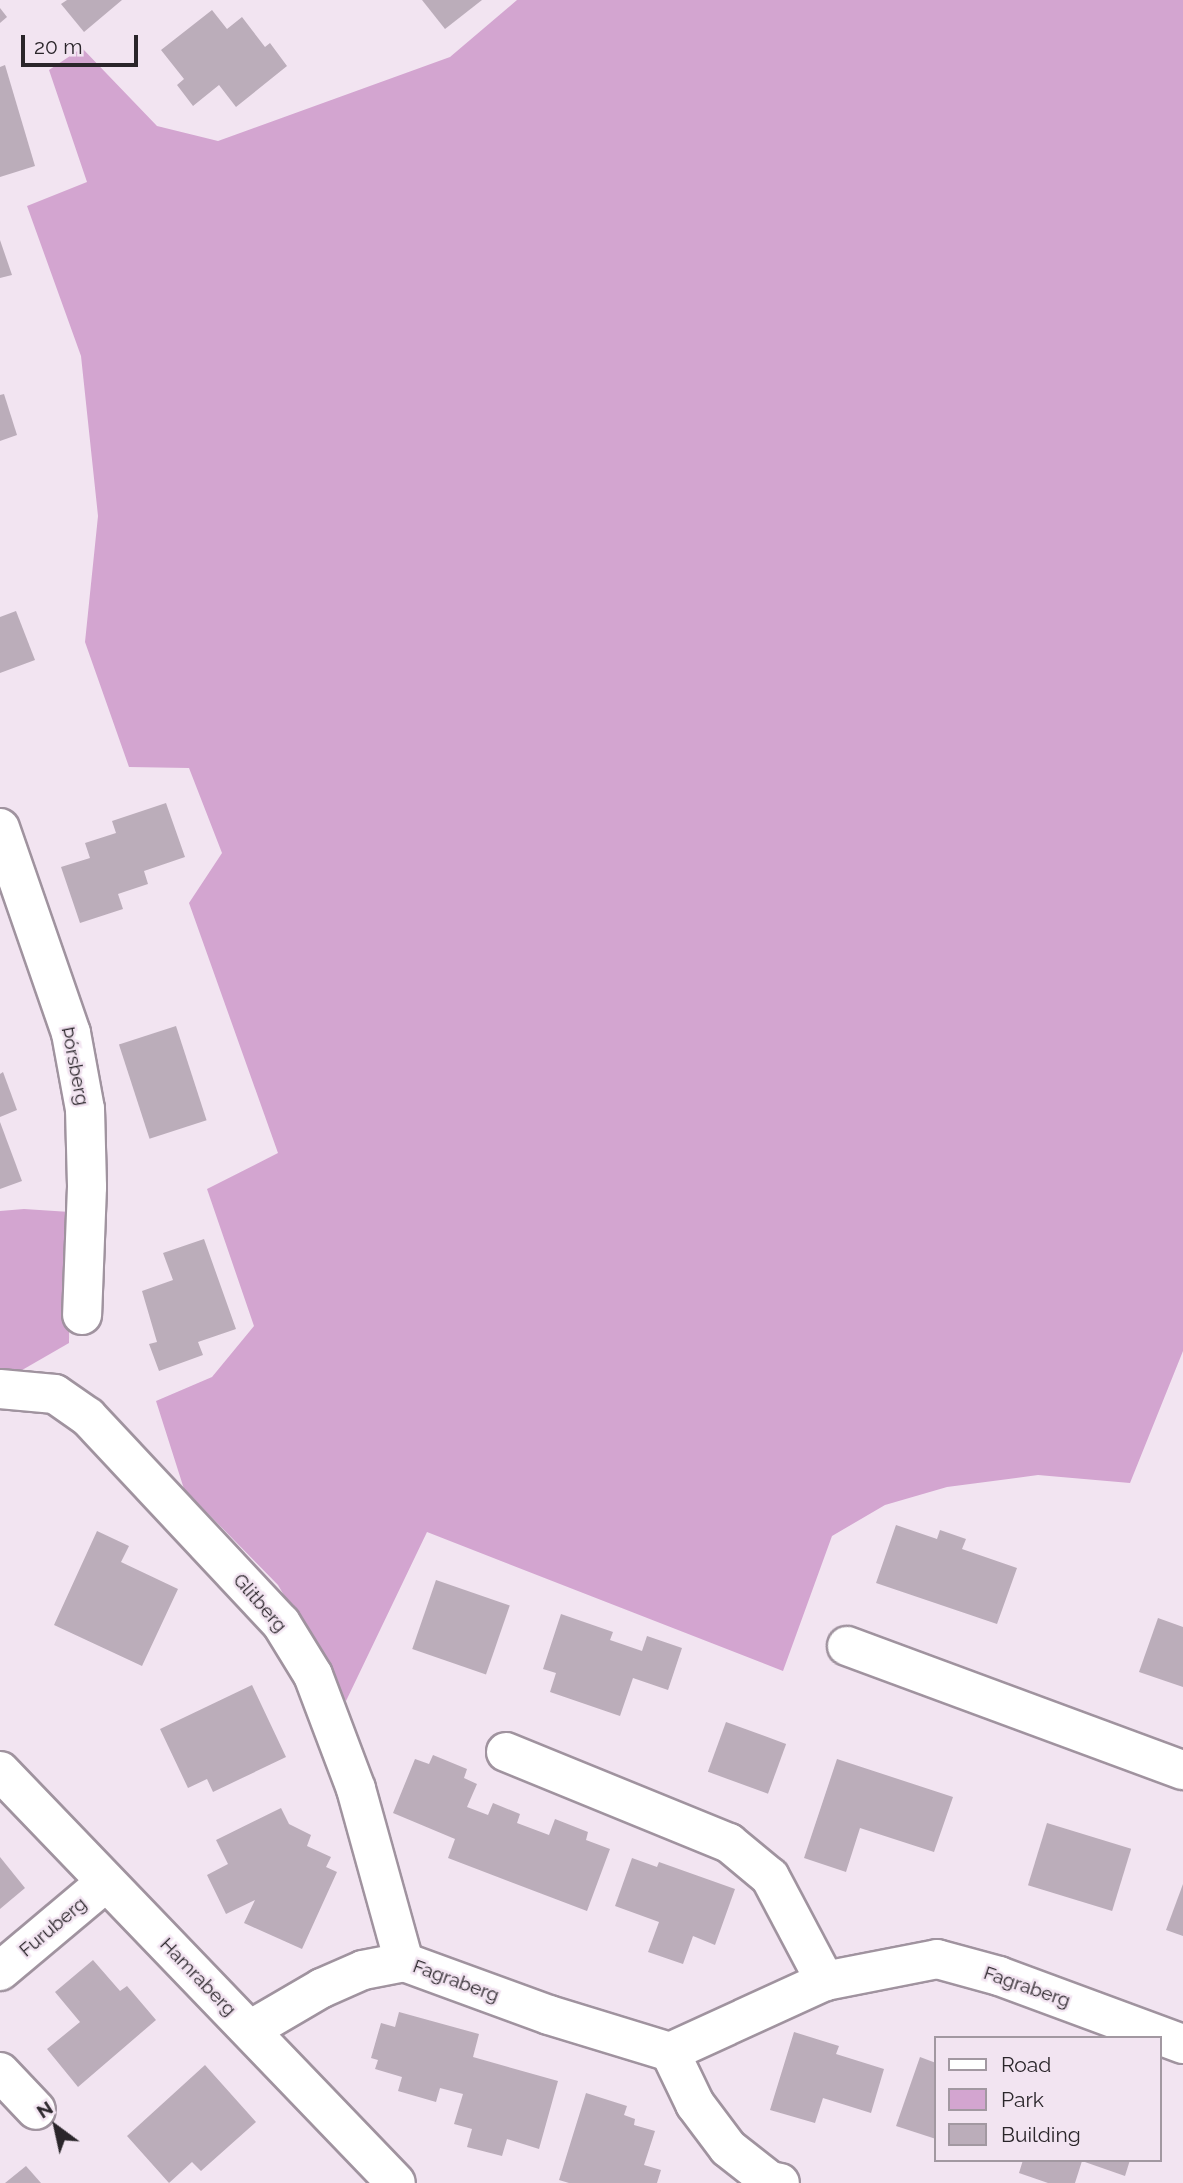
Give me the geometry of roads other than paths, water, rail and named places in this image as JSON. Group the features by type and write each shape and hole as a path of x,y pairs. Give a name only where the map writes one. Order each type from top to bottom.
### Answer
{"street":[{"name":"Þórsberg","path":"0,828 71,1033 85,1109 87,1187 82,1315"},
{"name":"Glitberg","path":"0,1390 55,1394 88,1417 281,1623 313,1675 356,1789 404,1962"},
{"path":"847,1646 1183,1770"},
{"path":"506,1752 729,1843 770,1877 825,1981"},
{"name":"Hamraberg","path":"0,1771 396,2183"},
{"name":"Furuberg","path":"0,1971 106,1882"},
{"name":"Fagraberg","path":"250,2030 322,1988 363,1970 404,1962 549,2015 670,2052 825,1981 937,1959 999,1976 1161,2036"},
{"name":"Fagraberg","path":"1162,2036 1183,2044"},
{"path":"670,2052 695,2104 728,2148 770,2181 780,2183"},
{"path":"0,2072 36,2110"}]}
